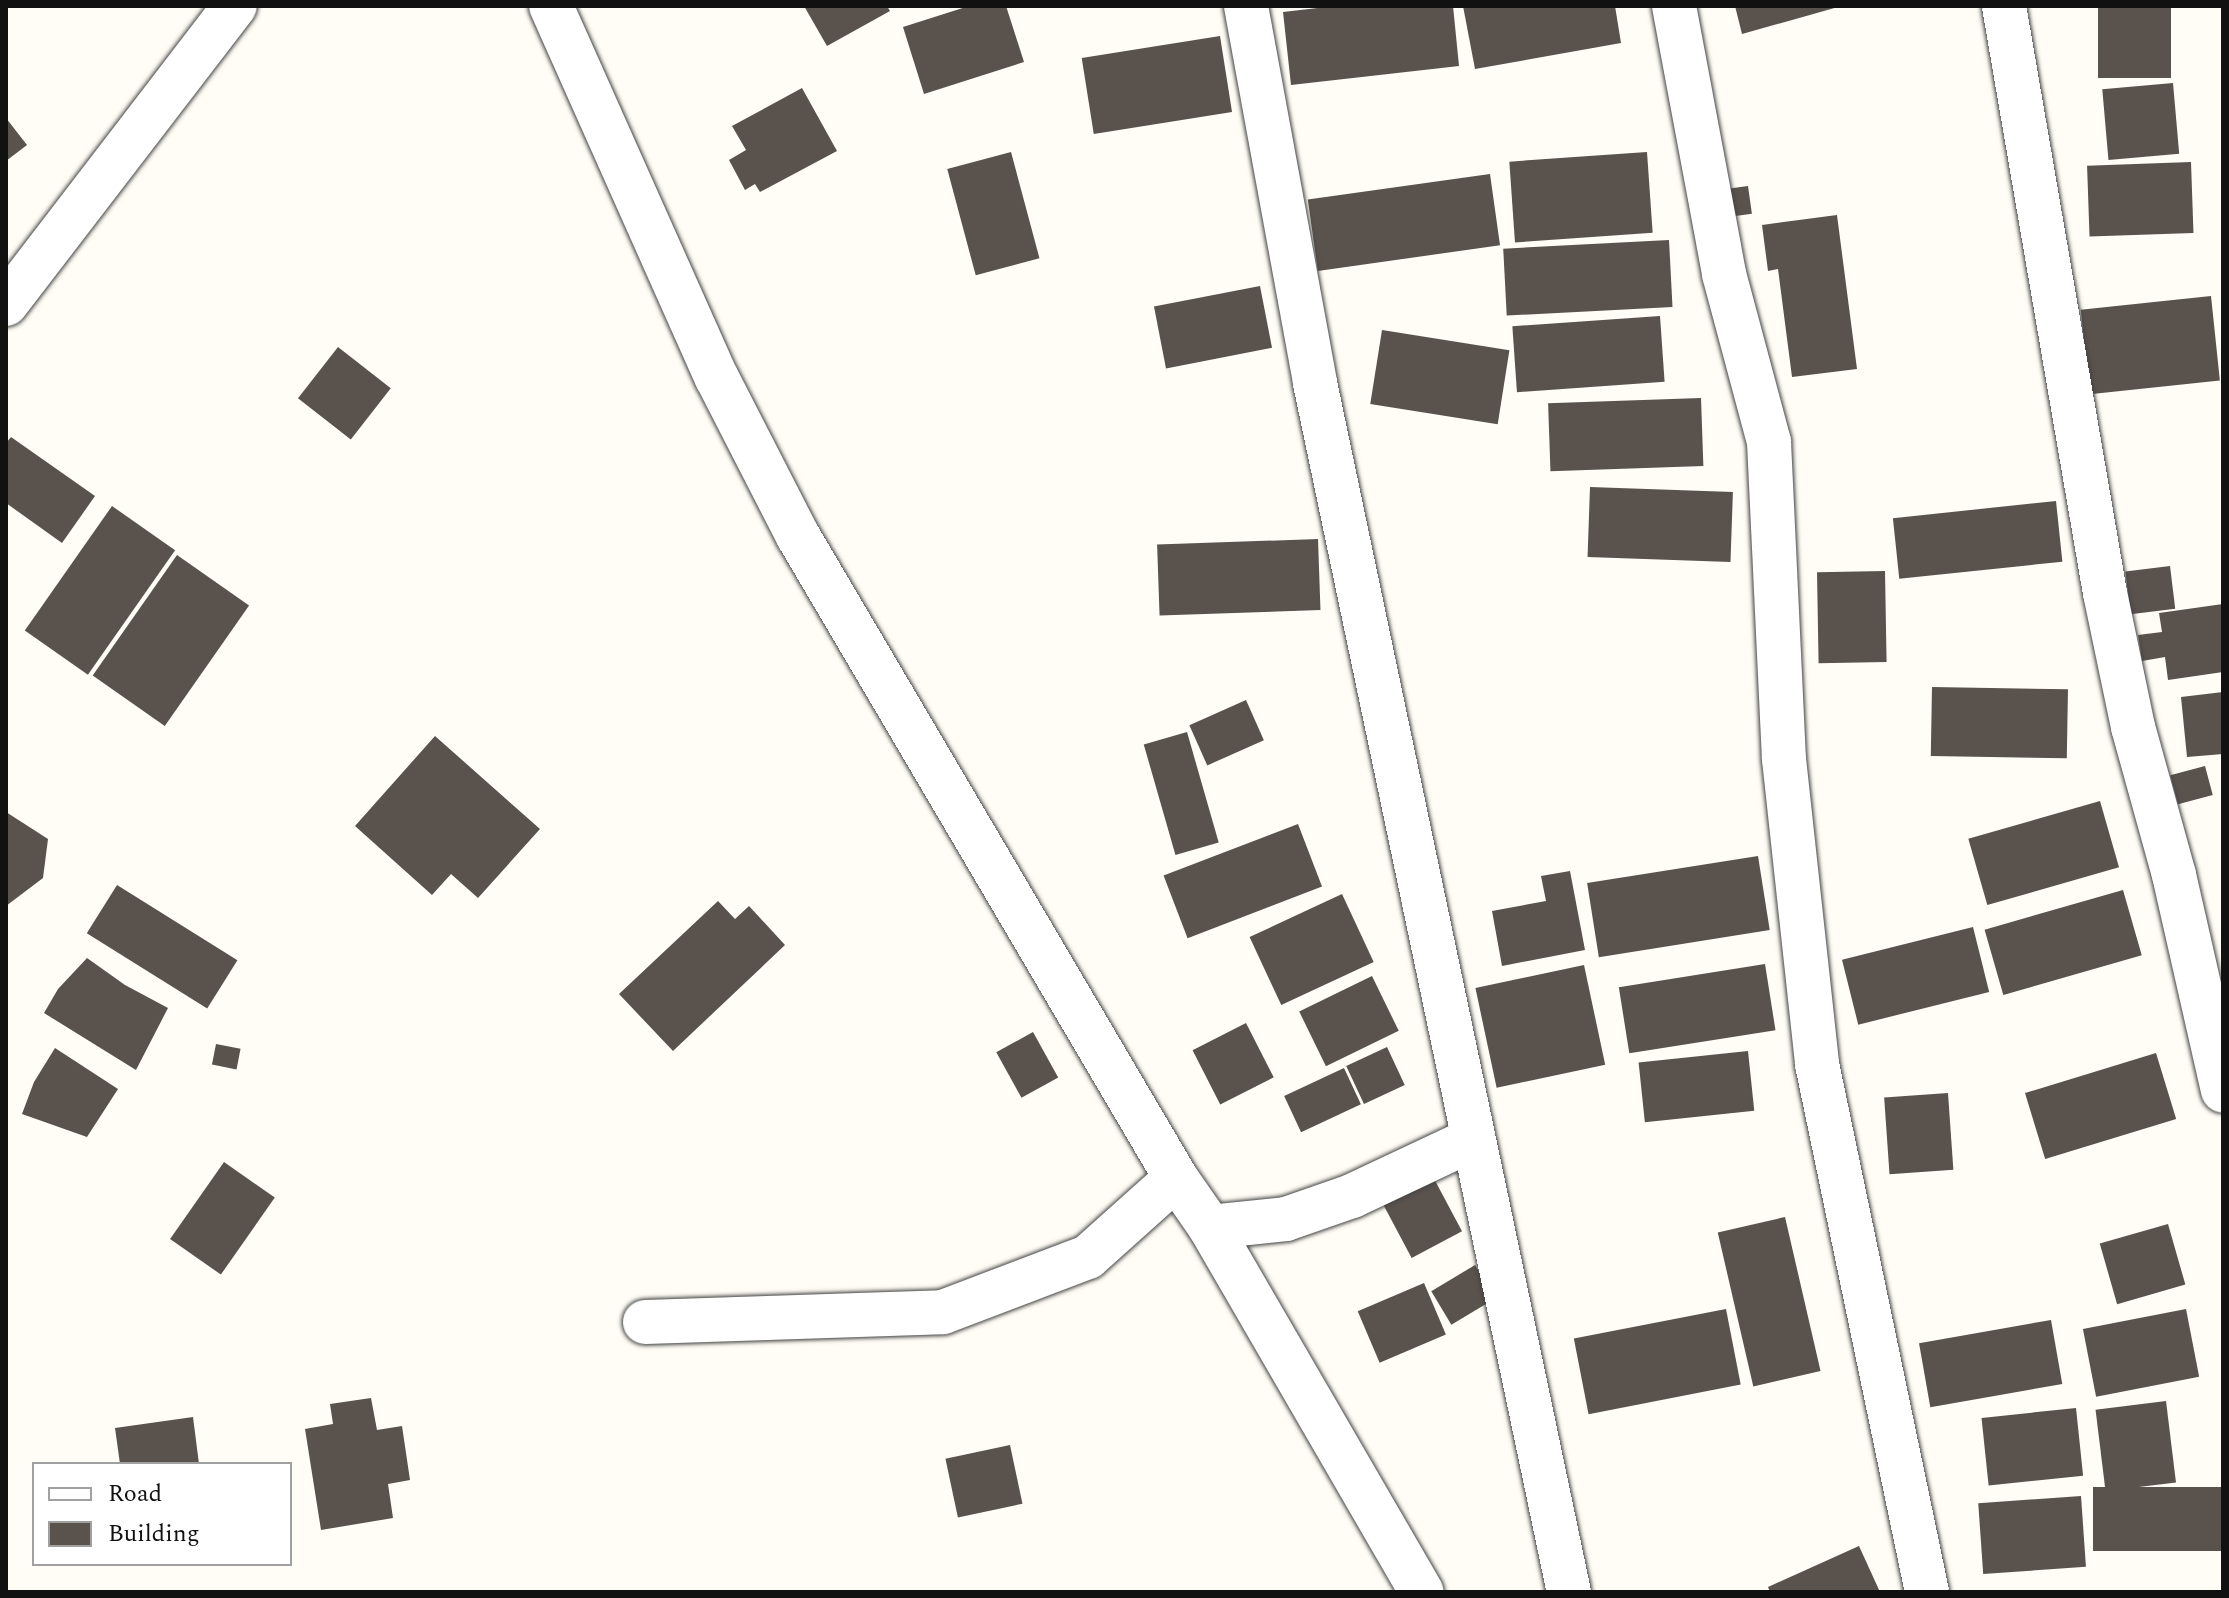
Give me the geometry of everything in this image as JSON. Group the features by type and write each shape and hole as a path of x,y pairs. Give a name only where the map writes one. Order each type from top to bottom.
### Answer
{"street":[{"path":"6,304 235,6"},
{"path":"551,6 717,378 798,536 1176,1178 1210,1227 1422,1592"},
{"path":"1246,6 1318,398 1569,1592"},
{"path":"1674,6 1724,274 1769,442 1784,759 1817,1064 1927,1592"},
{"path":"2004,6 2105,593 2133,727 2174,875 2223,1091"},
{"path":"1210,1227 1286,1219 1352,1196 1473,1139"},
{"path":"645,1322 943,1312 1088,1257 1176,1178"}],"building":[{"path":"804,6 887,6 890,11 827,46"},
{"path":"969,6 1006,6 1024,62 924,94 903,27"},
{"path":"1335,6 1453,6 1459,66 1291,85 1283,12"},
{"path":"1463,6 1615,6 1621,43 1475,69"},
{"path":"1735,6 1838,6 1838,7 1742,34"},
{"path":"2098,6 2171,6 2171,78 2098,78"},
{"path":"1220,36 1232,112 1094,134 1082,58"},
{"path":"2173,83 2179,154 2108,160 2102,89"},
{"path":"802,88 837,151 760,192 755,184 745,190 729,160 746,150 732,126"},
{"path":"6,118 27,145 6,161"},
{"path":"1011,152 1039,258 976,275 947,169"},
{"path":"1647,152 1653,233 1515,242 1509,162"},
{"path":"2191,162 2193,233 2090,237 2087,166"},
{"path":"1490,174 1500,245 1318,271 1308,200"},
{"path":"1748,186 1752,214 1728,217 1724,189"},
{"path":"1837,215 1857,369 1792,377 1778,269 1768,271 1762,225"},
{"path":"1669,240 1673,307 1507,316 1503,249"},
{"path":"1260,286 1272,348 1166,368 1154,307"},
{"path":"2211,296 2220,381 2090,394 2081,310"},
{"path":"1660,316 1665,382 1517,392 1512,326"},
{"path":"1382,330 1509,350 1498,424 1370,404"},
{"path":"338,347 391,388 351,439 298,398"},
{"path":"1701,398 1703,466 1550,471 1548,403"},
{"path":"11,437 95,496 62,543 6,503 6,443"},
{"path":"1590,487 1733,492 1730,562 1588,557"},
{"path":"2056,501 2062,562 1899,579 1893,518"},
{"path":"112,506 175,550 88,675 25,631"},
{"path":"1318,539 1320,610 1160,616 1157,545"},
{"path":"177,555 249,605 165,726 93,675"},
{"path":"2170,566 2175,609 2131,614 2125,571"},
{"path":"1885,571 1887,662 1819,663 1817,572"},
{"path":"2223,604 2223,672 2168,680 2165,657 2142,661 2138,635 2162,632 2159,613"},
{"path":"1932,687 2068,689 2067,758 1931,756"},
{"path":"2223,692 2223,754 2187,757 2181,697"},
{"path":"1246,700 1264,740 1207,765 1189,725"},
{"path":"1187,732 1219,843 1175,855 1144,744"},
{"path":"435,736 540,829 478,898 451,874 432,895 355,826"},
{"path":"2205,766 2213,795 2178,804 2170,775"},
{"path":"2100,801 2119,867 1987,905 1968,839"},
{"path":"6,812 48,839 43,878 6,906"},
{"path":"1298,824 1322,887 1188,938 1164,876"},
{"path":"1758,856 1770,930 1599,957 1587,883"},
{"path":"1570,871 1585,950 1502,966 1492,911 1546,901 1541,876"},
{"path":"117,885 237,960 207,1009 87,933"},
{"path":"2123,890 2142,955 2003,995 1985,930"},
{"path":"1342,894 1374,962 1281,1005 1250,937"},
{"path":"718,901 735,919 749,906 785,945 673,1051 619,994"},
{"path":"1973,927 1989,992 1858,1025 1842,960"},
{"path":"87,958 125,985 168,1008 136,1070 44,1013 58,989"},
{"path":"1765,964 1775,1030 1629,1053 1619,987"},
{"path":"1584,965 1605,1065 1497,1088 1475,988"},
{"path":"1372,976 1399,1031 1326,1066 1299,1012"},
{"path":"1246,1023 1274,1077 1220,1105 1193,1050"},
{"path":"1033,1032 1058,1077 1021,1098 996,1052"},
{"path":"216,1044 241,1049 237,1069 212,1065"},
{"path":"1387,1047 1405,1085 1364,1104 1346,1066"},
{"path":"55,1048 118,1089 87,1137 22,1114 34,1082"},
{"path":"1748,1051 1754,1111 1645,1122 1639,1062"},
{"path":"2156,1053 2176,1119 2045,1159 2025,1093"},
{"path":"1344,1068 1361,1104 1301,1132 1284,1096"},
{"path":"1948,1093 1953,1170 1890,1174 1884,1097"},
{"path":"224,1162 275,1198 221,1275 170,1239"},
{"path":"1431,1173 1462,1231 1412,1258 1381,1200"},
{"path":"1785,1217 1821,1371 1753,1386 1718,1233"},
{"path":"2168,1224 2185,1285 2117,1304 2100,1244"},
{"path":"1475,1265 1495,1298 1451,1325 1431,1291"},
{"path":"1424,1283 1446,1335 1380,1363 1358,1311"},
{"path":"1726,1309 1741,1385 1589,1414 1574,1339"},
{"path":"2186,1309 2199,1377 2096,1397 2083,1329"},
{"path":"2051,1320 2062,1384 1930,1407 1919,1343"},
{"path":"371,1398 377,1430 402,1426 410,1480 388,1484 393,1518 321,1530 305,1429 333,1424 330,1404"},
{"path":"2166,1401 2176,1482 2106,1491 2096,1410"},
{"path":"2076,1408 2083,1476 1989,1486 1982,1418"},
{"path":"193,1417 199,1462 120,1462 115,1428"},
{"path":"1010,1445 1022,1504 958,1517 945,1459"},
{"path":"2093,1487 2223,1487 2223,1551 2093,1551"},
{"path":"2081,1496 2086,1567 1983,1574 1978,1503"},
{"path":"1859,1546 1880,1592 1770,1592 1768,1587"}]}
